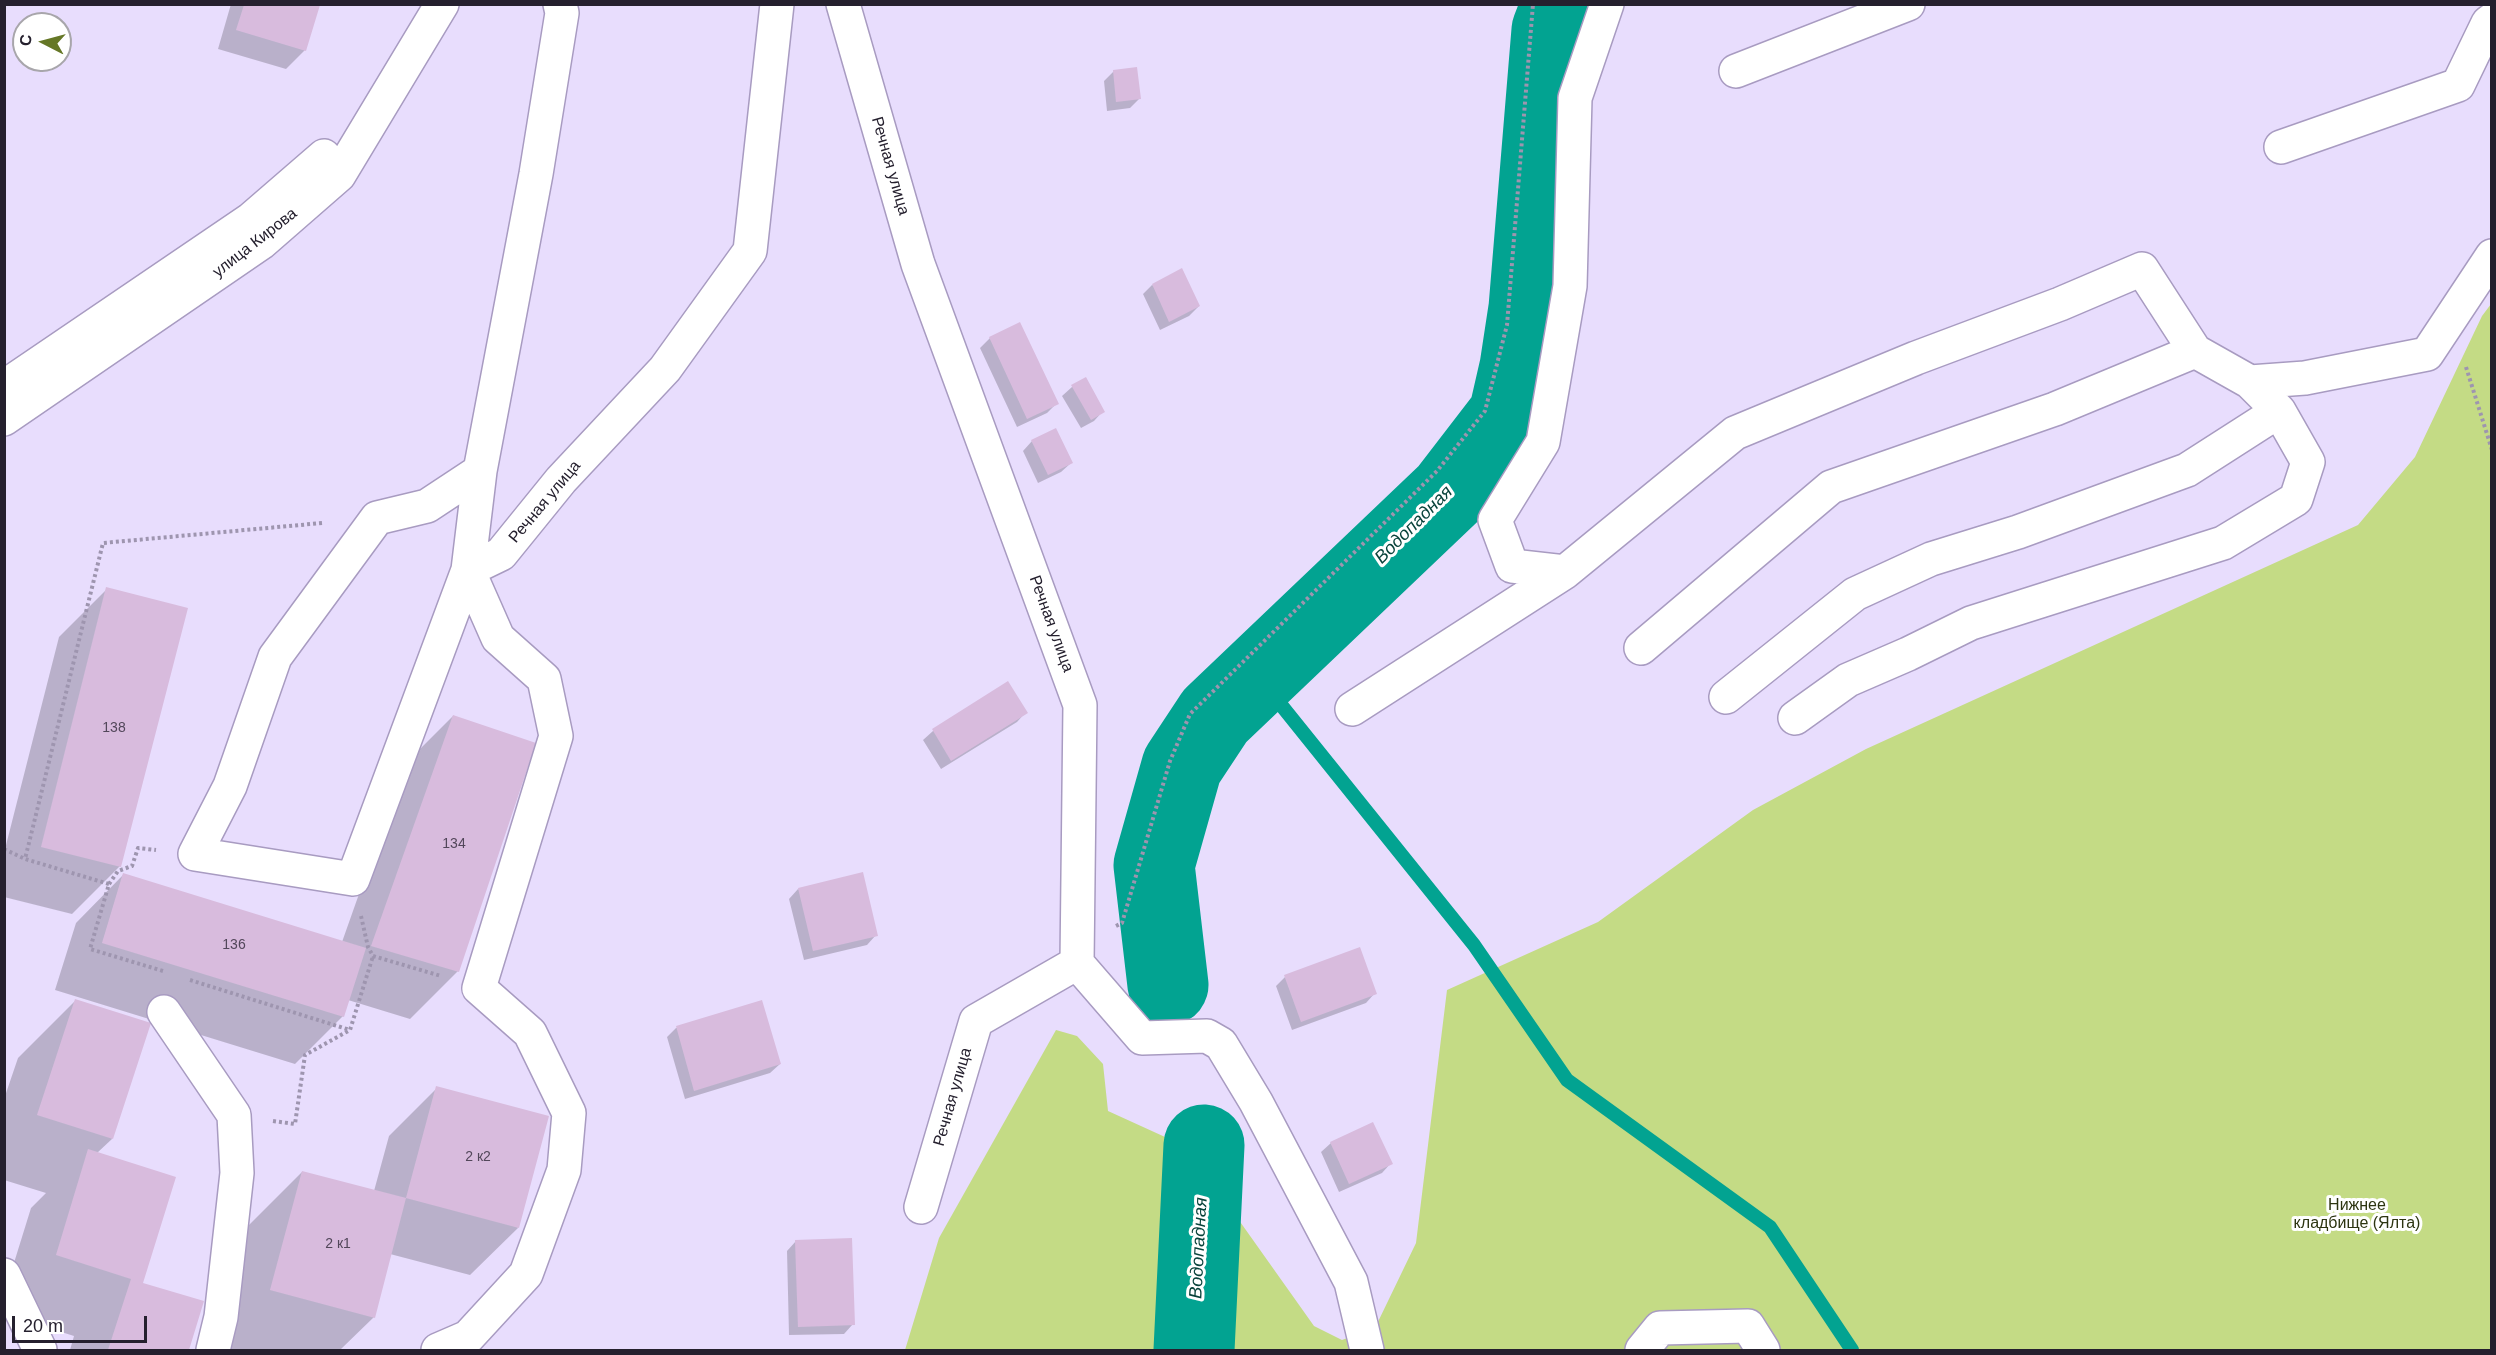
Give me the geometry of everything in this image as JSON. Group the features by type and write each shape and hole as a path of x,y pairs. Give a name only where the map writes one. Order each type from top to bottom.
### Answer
{"main road":[{"path":"4,387 250,220 320,161 425,4"},
{"name":"улица Кирова","path":"4,419 261,243 339,175 442,4"},
{"path":"480,471 427,506 377,518 275,657 230,786 195,854 353,879 468,570 480,471 536,174 562,13 560,4"},
{"name":"Речная улица","path":"468,570 501,554 561,480 665,369 750,251 777,4"},
{"name":"Речная улица","path":"843,4 918,264 1080,705 1077,953 976,1021 921,1206"},
{"path":"1565,572 1512,566 1495,520 1543,442 1570,285 1575,98 1607,4"},
{"path":"1736,71 1908,4"},
{"path":"2281,147 2458,85 2488,23 2492,20"},
{"path":"2250,382 2306,378 2427,354 2492,256"},
{"path":"1352,708 1565,572 1736,433 1916,358 2060,304 2142,269 2195,351 2250,382 2279,411 2308,462 2296,499 2223,543 1971,623 1848,680 1795,718"},
{"path":"1641,648 1831,487 2055,409 2195,351"},
{"path":"1726,697 1856,594 1931,559 2018,532 2187,470 2279,411"},
{"path":"438,1350 468,1337 526,1274 564,1170 569,1113 530,1033 479,988 556,736 544,679 498,638 468,570"},
{"path":"1077,953 1142,1038 1207,1036 1221,1044 1250,1092 1351,1282 1367,1350"},
{"path":"164,1012 234,1115 237,1173 221,1317 213,1350"},
{"path":"4,1275 40,1350"},
{"path":"1642,1350 1660,1328 1748,1326 1763,1350"}],"path":[{"path":"1077,953 1122,923 1170,761 1190,714 1437,471 1485,411 1507,325 1533,4"},
{"path":"2452,316 2492,450"},
{"path":"25,859 104,543 377,518"},
{"path":"169,973 90,948 109,884 118,871 132,866 138,848 195,854"},
{"path":"4,849 25,859 109,884"},
{"path":"353,879 368,947 373,956 479,988"},
{"path":"234,1115 295,1124 305,1055 350,1030 373,956"},
{"path":"181,977 350,1030"}],"green space":[{"name":"Нижнее кладбище (Ялта)","path":"2491,304 2491,1350 905,1350 939,1238 1056,1030 1077,1036 1103,1064 1108,1111 1187,1147 1314,1326 1342,1340 1375,1328 1416,1243 1447,990 1598,922 1753,810 1866,749 2358,525 2415,457 2482,316"}],"building":[{"path":"244,5 320,5 306,51 236,30"},
{"path":"1137,67 1141,99 1116,102 1113,70"},
{"path":"1182,268 1200,306 1169,322 1152,284"},
{"path":"1020,322 1059,404 1027,419 989,337"},
{"path":"1086,377 1105,412 1091,420 1071,385"},
{"path":"1056,428 1073,463 1048,475 1031,440"},
{"path":"106,587 188,608 121,867 41,847"},
{"path":"1008,681 1028,713 951,761 932,729"},
{"path":"453,715 536,743 459,972 371,946"},
{"path":"863,872 878,936 813,951 798,888"},
{"path":"123,873 366,948 344,1017 102,943"},
{"path":"1360,947 1377,994 1301,1022 1284,975"},
{"path":"75,999 151,1023 113,1139 37,1115"},
{"path":"762,1000 781,1064 694,1091 676,1026"},
{"path":"436,1086 549,1116 519,1228 406,1198"},
{"path":"1373,1122 1393,1164 1349,1184 1330,1142"},
{"path":"88,1149 176,1177 143,1283 204,1301 189,1350 108,1350 131,1279 56,1255"},
{"path":"302,1171 406,1198 375,1318 270,1290"},
{"path":"852,1238 855,1325 798,1327 795,1240"}],"waterway":[{"name":"Водопадная","path":"1168,985 1154,865 1182,766 1215,716 1449,493 1509,415 1520,367 1529,308 1552,30 1562,4"},
{"path":"1257,675 1474,945 1567,1080 1770,1227 1852,1350"},
{"name":"Водопадная","path":"1194,1350 1204,1145"}]}
